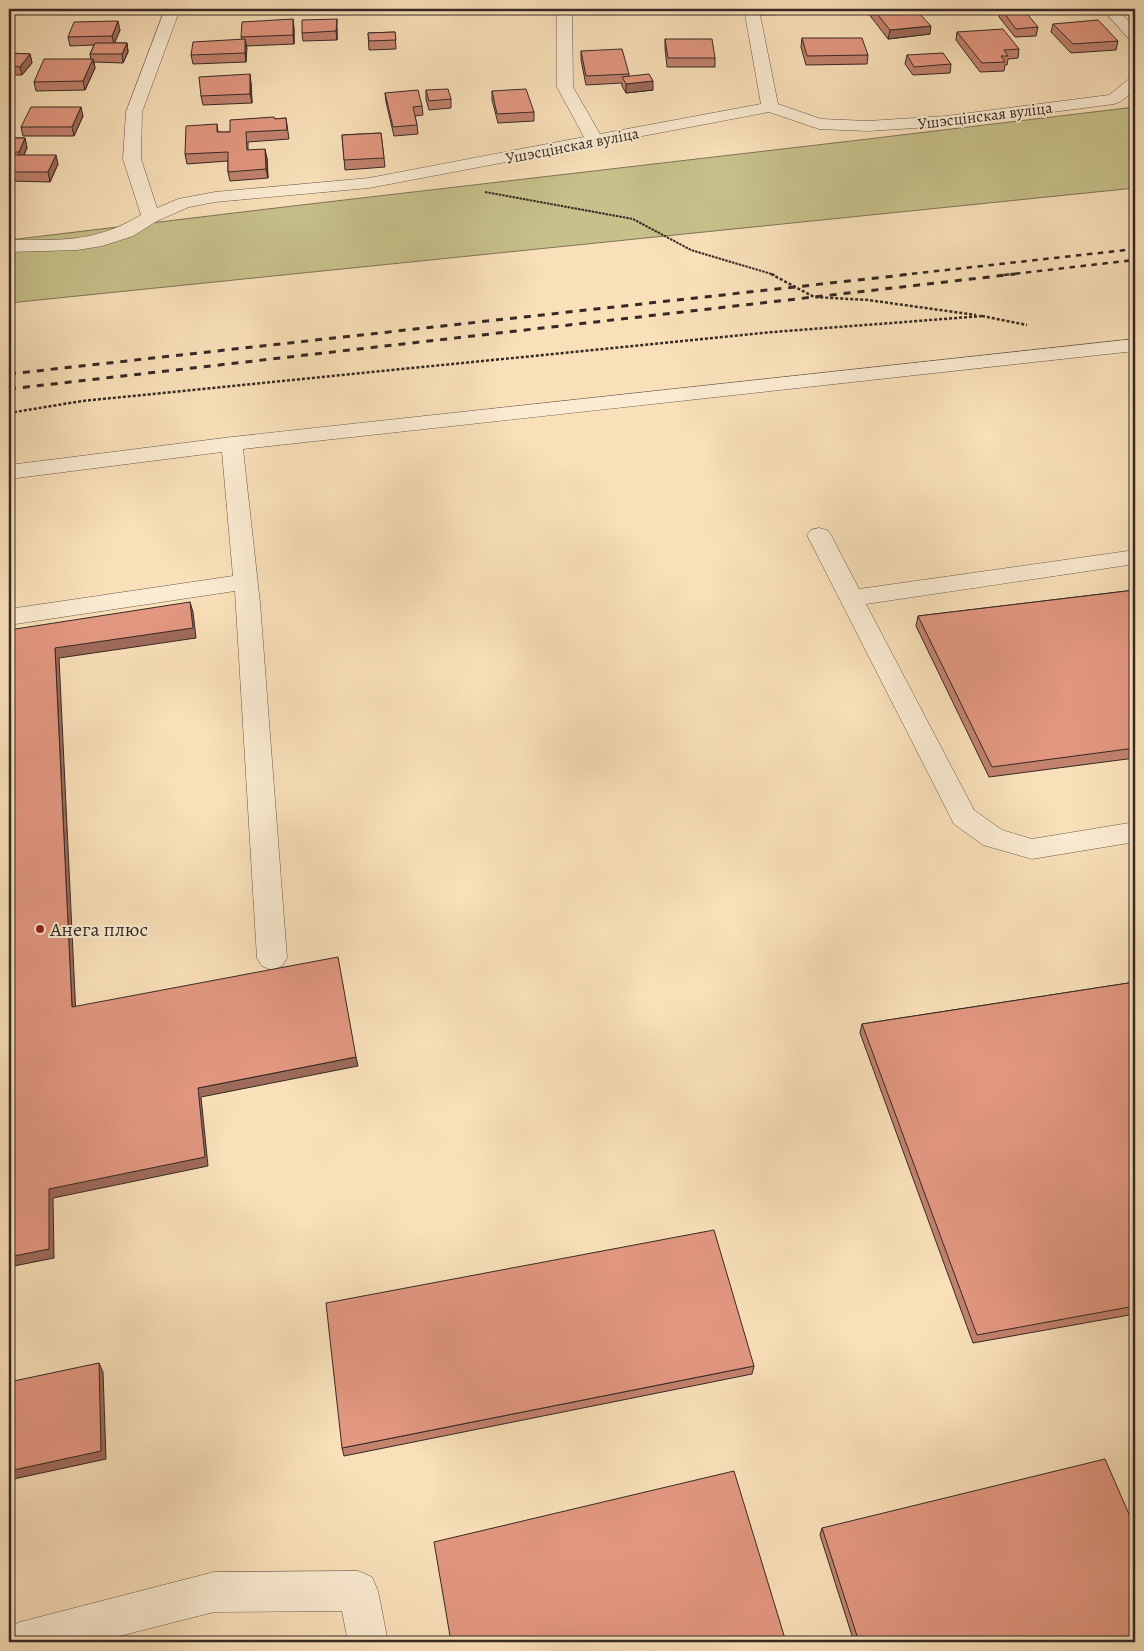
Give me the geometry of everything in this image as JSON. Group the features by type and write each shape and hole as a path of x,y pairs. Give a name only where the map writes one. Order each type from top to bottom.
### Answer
{"street":[{"path":"151,217 132,159 134,112 172,9"},
{"path":"564,9 565,87 594,139"},
{"path":"770,107 752,10 800,9"},
{"path":"1109,9 1135,37"},
{"name":"Ушэсцінская вуліца","path":"9,246 42,246 90,242 126,232 151,217 184,203 214,197 362,184 519,156 594,139 770,107 819,124 848,126 895,125 946,121 1114,99 1135,82"},
{"path":"9,472 232,444 1135,345"},
{"path":"232,444 246,582 272,958"},
{"path":"819,535 964,817 993,838 1032,850 1135,832"},
{"path":"852,598 1135,557"},
{"path":"9,617 246,582"},
{"path":"20,1642 214,1592 358,1591 368,1642"}],"path":[{"path":"9,412 82,401 773,332 983,316 868,300 814,297 775,275 691,250 633,219 482,192"}],"shaded area":[{"path":"1135,107 1135,188 9,303 9,240"}],"building":[{"path":"873,9 915,9 931,26 890,30"},
{"path":"1001,9 1023,9 1038,27 1016,29"},
{"path":"293,19 293,35 241,37 242,22"},
{"path":"337,19 336,31 302,33 302,20"},
{"path":"1098,20 1118,41 1073,44 1053,24"},
{"path":"118,21 112,36 68,37 74,22"},
{"path":"1003,29 1019,49 1004,50 1008,56 1001,56 1005,62 982,63 957,32"},
{"path":"395,32 396,40 369,41 368,33"},
{"path":"802,38 862,38 868,55 807,56"},
{"path":"245,39 245,53 191,55 193,42"},
{"path":"665,39 712,39 715,58 668,58"},
{"path":"95,43 127,43 122,54 90,54"},
{"path":"622,49 629,74 586,76 581,51"},
{"path":"9,53 30,54 20,67 9,66"},
{"path":"943,53 951,64 914,67 907,55"},
{"path":"44,59 93,59 83,81 34,82"},
{"path":"250,74 250,94 201,96 199,77"},
{"path":"649,74 653,81 626,84 622,77"},
{"path":"448,89 451,99 429,101 426,90"},
{"path":"526,89 534,112 497,114 492,91"},
{"path":"418,90 422,106 413,107 417,125 393,127 385,93"},
{"path":"31,107 81,107 72,127 21,127"},
{"path":"274,117 275,119 286,118 287,130 246,132 247,150 265,149 266,169 228,172 228,152 185,154 186,126 217,124 217,132 230,132 230,120"},
{"path":"381,133 384,158 344,160 342,135"},
{"path":"9,138 25,138 19,152 9,152"},
{"path":"9,155 56,155 48,172 9,172"},
{"path":"1135,590 1135,748 992,767 918,616"},
{"name":"Анега плюс","path":"190,602 193,628 55,648 72,1007 338,957 356,1057 198,1088 205,1157 49,1189 49,1249 9,1257 9,630"},
{"path":"1135,982 1135,1306 977,1335 862,1024"},
{"path":"714,1230 754,1366 342,1448 326,1303"},
{"path":"99,1363 101,1451 9,1471 9,1382"},
{"path":"1105,1459 1135,1528 1135,1642 859,1642 822,1528"},
{"path":"734,1471 786,1642 451,1642 434,1542"}],"railway":[{"path":"901,275 1135,249"},
{"path":"1004,275 1135,260"},
{"path":"9,374 912,274"},
{"path":"9,389 1015,274"}],"place":[{"name":"Анега плюс","path":"40,929"}]}
